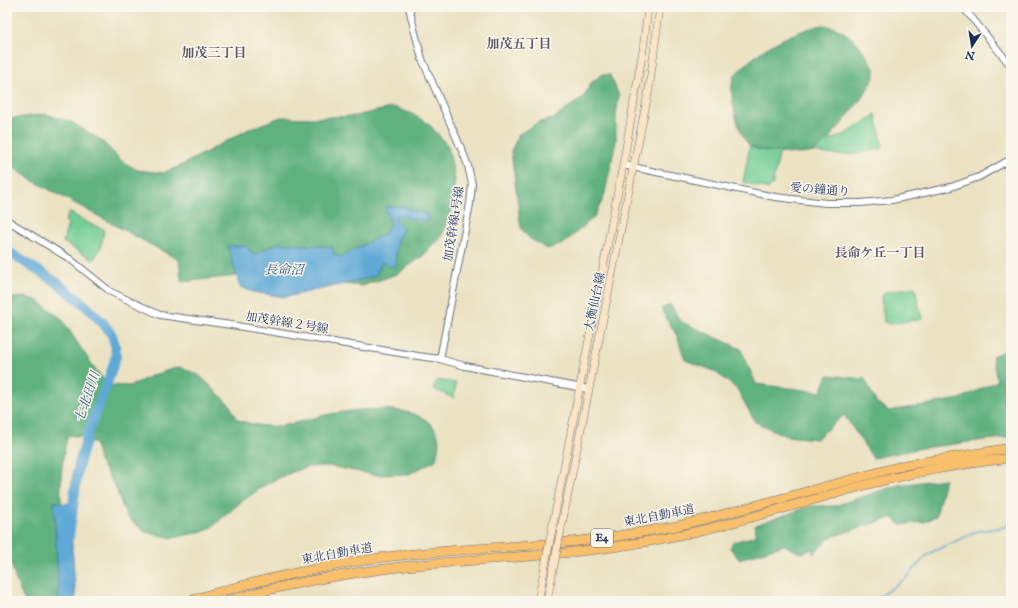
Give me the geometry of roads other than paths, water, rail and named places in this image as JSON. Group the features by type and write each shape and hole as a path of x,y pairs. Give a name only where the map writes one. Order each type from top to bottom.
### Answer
{"highway":[{"name":"東北自動車道","path":"188,601 268,578 372,559 579,541 677,526 713,518 905,465 1011,448"},
{"name":"東北自動車道","path":"227,601 298,584 379,570 578,552 678,536 918,472 949,466 1011,458"}],"main road":[{"name":"大衡仙台線","path":"538,601 623,166 643,50 648,7"},
{"name":"大衡仙台線","path":"547,601 655,53 660,7"}],"street":[{"name":"加茂幹線1号線","path":"409,7 422,59 464,155 472,184 470,204 440,359"},
{"path":"963,7 1011,66"},
{"name":"愛の鐘通り","path":"623,166 775,197 826,204 892,200 951,187 979,177 1011,159"},
{"name":"加茂幹線２号線","path":"7,220 70,259 112,292 160,315 440,359 465,366 588,389"}],"water":[{"name":"長命沼","path":"401,206 427,215 429,222 396,215 395,220 403,229 397,240 395,267 391,267 382,262 376,275 358,281 285,297 253,292 240,287 228,246 246,246 254,255 278,243 332,247 334,254 341,257 384,234 391,223 385,207"},
{"path":"54,502 69,504 76,601 59,601"}],"waterway":[{"name":"七北田川","path":"7,251 56,282 85,305 103,323 112,335 115,345 116,356 89,430 78,468 69,537"},
{"path":"873,601 906,578 925,557 932,552 978,531 1011,525"}],"district":[{"name":"加茂五丁目","path":"519,44"},
{"name":"加茂三丁目","path":"214,53"},
{"name":"長命ケ丘一丁目","path":"880,253"}]}
